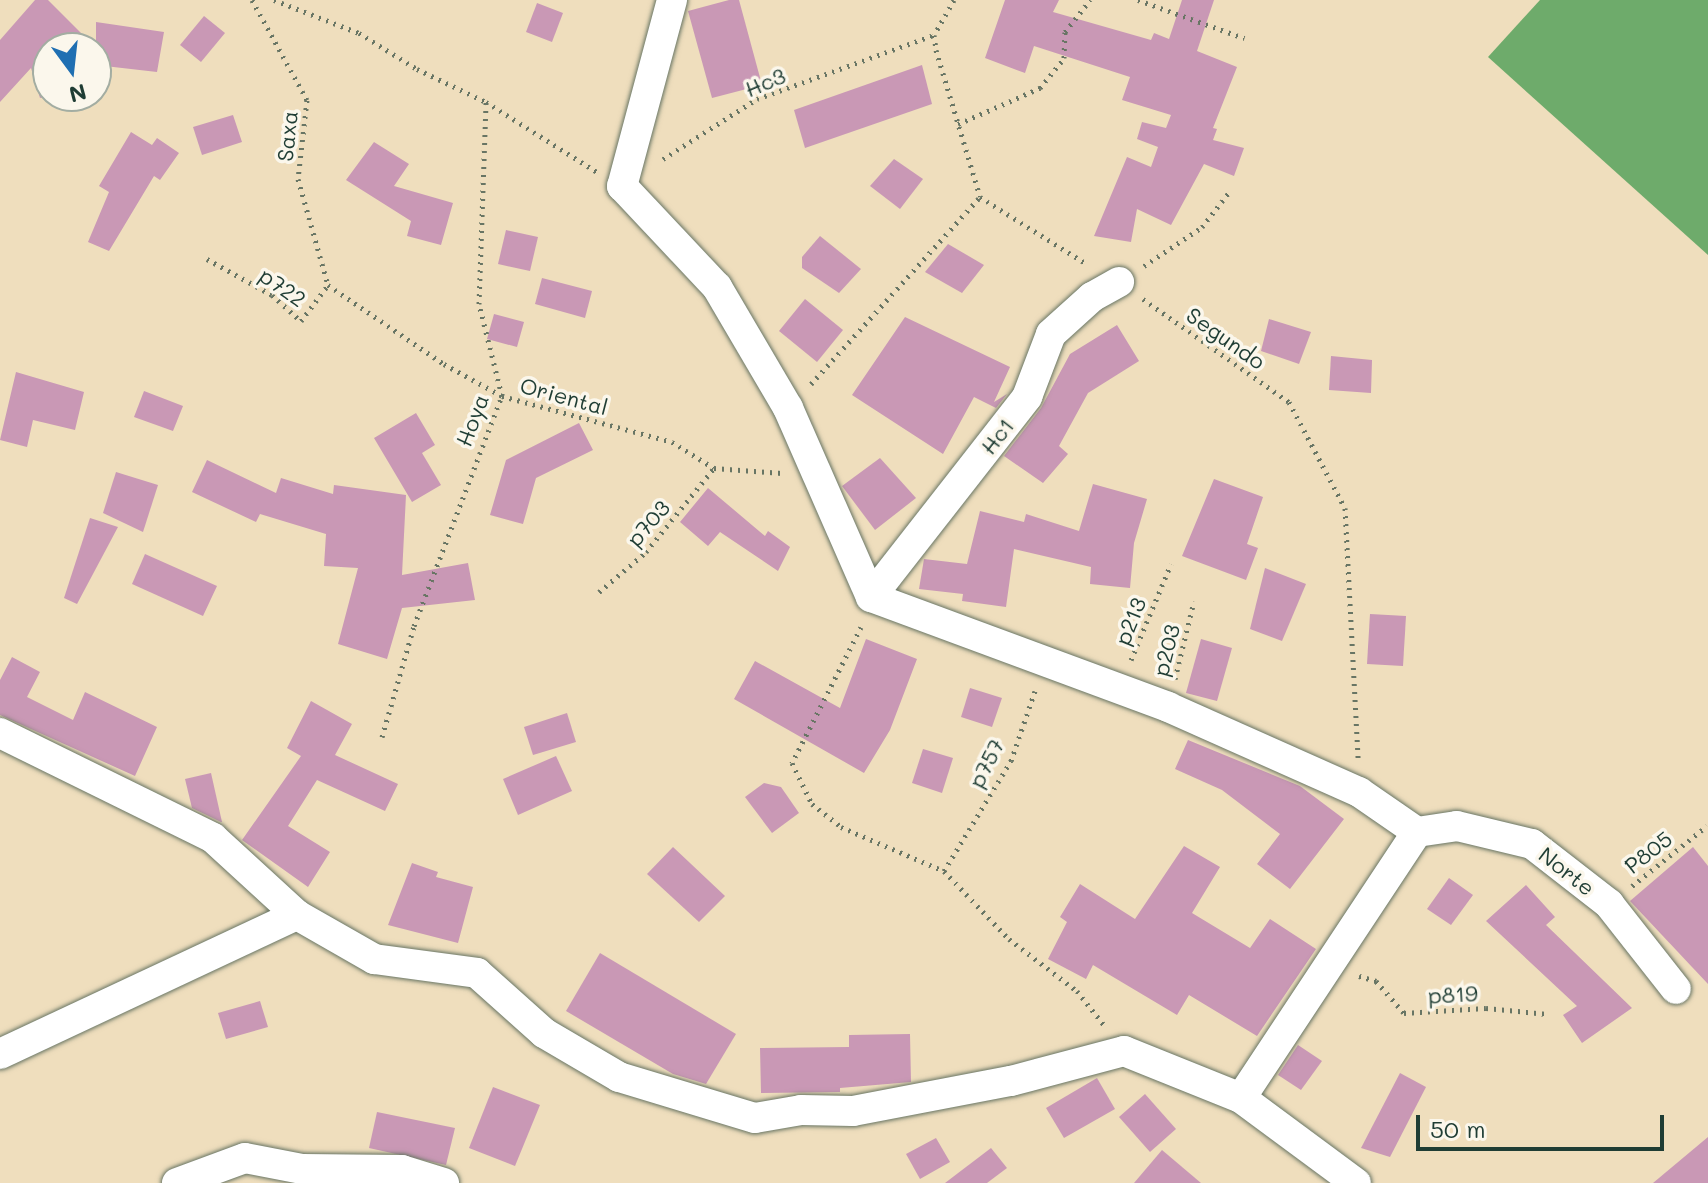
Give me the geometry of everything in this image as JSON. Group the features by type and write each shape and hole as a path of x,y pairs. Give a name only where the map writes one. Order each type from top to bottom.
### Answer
{"street":[{"path":"672,0 622,186 717,287 788,408 814,475 871,597 1168,707 1359,792 1417,832 1241,1098"},
{"name":"Hc1","path":"871,597 1027,397 1051,334 1092,297 1119,282"},
{"path":"0,733 213,838 297,915 374,959 477,973 544,1033 619,1077 755,1118 801,1110 867,1108 1011,1081 1124,1051 1241,1098 1356,1183"},
{"name":"Norte","path":"1417,832 1457,826 1532,844 1609,904 1676,989"},
{"path":"0,1054 297,915"},
{"path":"177,1183 245,1158 302,1169 402,1170 444,1183"}],"path":[{"name":"Saxa","path":"252,0 307,100 298,179 328,285"},
{"path":"274,0 359,33 417,69 486,102 533,136 622,186"},
{"path":"788,408 980,197 934,35 954,0"},
{"path":"958,124 1040,88 1064,58 1065,32 1090,0"},
{"path":"1138,0 1244,38"},
{"name":"Hc3","path":"622,186 757,99 934,35"},
{"name":"Hoya","path":"382,737 414,626 502,396 479,304 486,102"},
{"path":"1119,282 1202,227 1230,191"},
{"name":"Segundo","path":"980,197 1119,282 1289,402 1345,508 1359,792"},
{"name":"p722","path":"207,259 272,295 301,321 328,285"},
{"name":"Oriental","path":"328,285 444,364 502,396 672,442 714,468 814,475"},
{"name":"p703","path":"599,592 646,552 714,468"},
{"name":"p213","path":"1118,690 1171,564"},
{"path":"871,597 839,675 792,763 812,804 841,827 944,871 1009,939 1077,991 1124,1051"},
{"name":"p203","path":"1168,707 1194,601"},
{"name":"p757","path":"944,871 1011,761 1046,664"},
{"name":"P805","path":"1609,904 1707,826"},
{"name":"p819","path":"1327,968 1376,981 1404,1013 1486,1008 1548,1014"}],"green space":[{"path":"1540,0 1708,0 1708,255 1488,57"}],"building":[{"path":"35,0 48,0 80,32 32,32 32,71 31,68 0,102 0,40"},
{"path":"739,0 762,85 712,98 688,11"},
{"path":"1005,0 1059,0 1053,12 1151,40 1154,33 1169,39 1182,0 1214,0 1197,51 1237,67 1213,128 1217,129 1213,140 1244,148 1234,176 1204,164 1171,225 1137,209 1131,242 1094,236 1127,157 1151,167 1158,147 1137,139 1142,122 1166,128 1171,115 1122,100 1130,77 1034,46 1025,73 985,58"},
{"path":"537,3 563,13 552,42 526,32"},
{"path":"204,16 225,33 201,62 180,45"},
{"path":"96,22 164,32 157,72 112,67 112,32 96,32"},
{"path":"922,65 932,104 805,148 794,110"},
{"path":"233,115 242,142 202,155 193,127"},
{"path":"131,132 152,145 157,138 179,153 160,180 154,176 109,251 88,242 109,192 99,186"},
{"path":"374,142 409,164 394,186 453,203 441,245 407,236 411,221 346,180"},
{"path":"894,159 923,179 900,209 870,186"},
{"path":"506,230 538,237 530,271 498,264"},
{"path":"820,236 861,269 839,293 802,268 802,257"},
{"path":"948,244 984,265 962,293 925,272"},
{"path":"542,278 592,291 585,318 535,304"},
{"path":"805,299 843,330 817,362 779,331"},
{"path":"494,314 524,322 517,347 487,339"},
{"path":"905,317 1010,367 994,402 1007,394 996,408 974,397 943,454 852,395"},
{"path":"1269,319 1311,332 1299,364 1261,351"},
{"path":"1117,325 1139,361 1088,393 1059,446 1068,454 1043,483 1004,456 1041,408 1070,354"},
{"path":"1331,356 1372,360 1371,393 1329,390"},
{"path":"16,372 84,392 75,430 33,420 27,447 0,440"},
{"path":"144,391 183,406 173,431 134,417"},
{"path":"416,413 435,445 422,453 441,485 412,502 374,438"},
{"path":"579,423 593,450 536,478 523,524 490,515 506,460"},
{"path":"880,458 916,498 875,530 842,486"},
{"path":"207,460 276,493 281,478 333,494 334,485 406,495 402,575 468,563 475,600 402,608 387,659 338,644 358,568 324,566 326,534 260,514 256,522 192,492"},
{"path":"116,472 158,485 143,532 103,513"},
{"path":"1214,479 1263,497 1247,544 1258,548 1246,580 1182,556"},
{"path":"1093,484 1147,499 1134,543 1130,588 1090,584 1091,567 1014,549 1006,607 962,601 963,594 919,589 924,559 967,564 980,511 1024,522 1026,514 1079,531"},
{"path":"708,488 765,536 768,531 790,547 778,571 720,532 708,546 680,522"},
{"path":"90,518 118,527 77,604 64,598"},
{"path":"145,554 217,586 203,616 132,584"},
{"path":"1265,568 1306,584 1282,641 1250,629"},
{"path":"1370,614 1406,616 1403,666 1367,664"},
{"path":"866,639 917,659 890,730 864,773 734,699 755,661 840,708"},
{"path":"1201,639 1232,648 1217,701 1186,693"},
{"path":"12,657 40,672 27,697 73,720 85,692 157,727 135,776 0,715 0,680"},
{"path":"970,688 1002,698 992,727 961,717"},
{"path":"311,701 352,724 335,755 398,784 385,811 317,780 288,826 330,852 308,887 242,840 301,756 287,748"},
{"path":"567,713 576,742 533,755 524,727"},
{"path":"1188,740 1300,786 1344,819 1290,889 1257,864 1280,834 1222,790 1175,769"},
{"path":"923,749 953,758 942,793 912,783"},
{"path":"556,756 572,791 518,815 503,779"},
{"path":"211,773 222,822 192,808 185,779"},
{"path":"764,783 781,787 799,813 772,833 745,797"},
{"path":"1184,846 1220,867 1192,913 1250,948 1270,919 1316,949 1257,1036 1189,995 1177,1015 1093,965 1086,979 1048,959 1067,922 1060,917 1080,884 1135,919"},
{"path":"673,847 725,896 699,922 647,874"},
{"path":"1693,847 1708,866 1708,984 1630,901"},
{"path":"412,863 438,872 436,877 473,887 458,943 388,925"},
{"path":"1449,878 1473,895 1451,925 1427,909"},
{"path":"1526,885 1555,917 1546,925 1632,1008 1582,1043 1563,1015 1577,1006 1486,921"},
{"path":"600,953 736,1034 706,1084 673,1074 566,1011"},
{"path":"260,1001 268,1027 226,1039 218,1013"},
{"path":"910,1034 911,1082 840,1088 840,1092 761,1093 760,1048 849,1047 849,1035"},
{"path":"1298,1045 1322,1061 1301,1090 1278,1075"},
{"path":"1400,1073 1426,1087 1390,1157 1361,1148"},
{"path":"1097,1078 1115,1109 1064,1138 1046,1108"},
{"path":"493,1087 540,1105 515,1166 469,1148"},
{"path":"1145,1094 1176,1129 1150,1152 1119,1117"},
{"path":"377,1112 455,1128 446,1165 369,1148"},
{"path":"1708,1137 1708,1183 1653,1183"},
{"path":"936,1138 950,1162 920,1179 906,1154"},
{"path":"991,1148 1007,1168 987,1183 945,1183"},
{"path":"1162,1150 1201,1183 1134,1183"}]}
